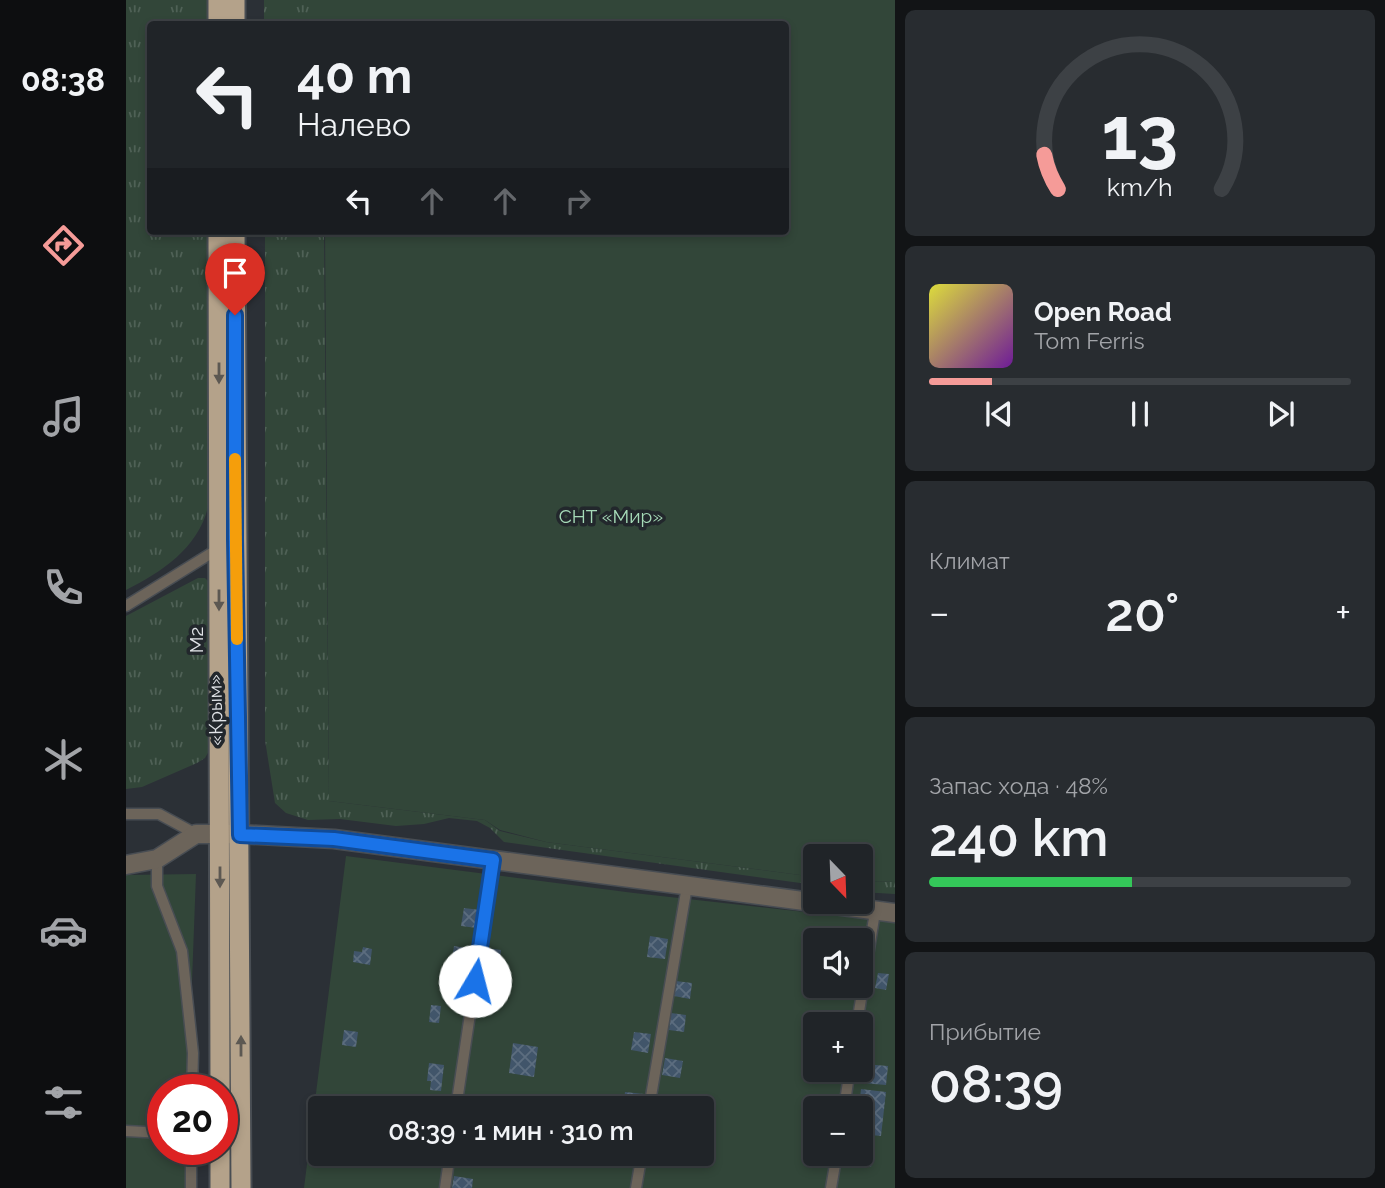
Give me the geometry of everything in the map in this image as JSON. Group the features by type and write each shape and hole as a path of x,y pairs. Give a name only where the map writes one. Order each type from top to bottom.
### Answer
{"highway":[{"path":"218,0 218,21"},
{"path":"235,0 235,21"},
{"name":"М2","path":"218,235 220,1074"},
{"name":"«Крым»","path":"235,235 241,1188"},
{"path":"220,1165 220,1188"}],"street":[{"path":"126,865 157,859 196,834 334,839 895,913"}],"lane":[{"path":"126,606 219,549"},
{"path":"126,814 159,814 196,834"},
{"path":"157,859 157,886 182,951 193,1053 192,1074"},
{"path":"458,1096 493,860"},
{"path":"651,1096 687,886"},
{"path":"859,1012 875,912"},
{"path":"126,1131 147,1132"},
{"path":"191,1165 191,1188"},
{"path":"445,1188 448,1166"},
{"path":"636,1188 640,1166"},
{"path":"831,1188 835,1166"}],"green space":[{"path":"126,0 208,0 208,21 147,21 147,235 208,235 208,507 203,522 187,547 165,567 126,590"},
{"path":"264,0 323,0 323,21 264,21"},
{"name":"СНТ «Мир»","path":"323,0 895,0 895,882 873,881 873,844 803,844 803,875 546,842 500,830 485,820 329,801 325,235 789,235 789,21 323,21"},
{"path":"265,235 324,235 329,801 485,820 500,831 546,842 803,875 803,883 504,842 490,828 477,821 449,818 424,824 396,826 340,819 308,820 286,813 275,803 265,740"},
{"path":"198,578 205,578 209,582 210,749 205,758 197,763 142,787 126,789 126,616"},
{"path":"346,856 803,912 803,914 895,922 895,1188 304,1188 308,1156 308,1166 714,1166 714,1096 316,1096"},
{"path":"196,874 189,1074 147,1074 147,1165 186,1165 185,1188 126,1188 126,875"},
{"path":"873,881 895,882 895,894 873,893"}],"building":[{"path":"464,908 480,910 477,928 461,926"},
{"path":"650,936 668,939 665,959 647,957"},
{"path":"454,946 473,949 470,968 451,966"},
{"path":"363,947 372,949 370,965 353,962 354,951 362,952"},
{"path":"487,948 501,950 500,960 486,958"},
{"path":"483,968 503,971 499,994 480,991"},
{"path":"878,973 889,974 886,990 875,988"},
{"path":"676,981 692,983 690,999 674,996"},
{"path":"431,1005 441,1006 439,1023 429,1022"},
{"path":"671,1013 686,1015 684,1032 669,1030"},
{"path":"344,1030 358,1032 356,1047 342,1045"},
{"path":"634,1032 651,1034 648,1053 631,1050"},
{"path":"513,1043 538,1047 534,1077 509,1073"},
{"path":"665,1058 683,1061 680,1078 662,1075"},
{"path":"429,1063 444,1065 441,1091 430,1090 431,1081 427,1081"},
{"path":"873,1065 888,1066 886,1085 862,1083 873,1082"},
{"path":"861,1089 886,1092 881,1136 873,1135 873,1096 860,1096"},
{"path":"625,1092 644,1094 644,1096 624,1096"},
{"path":"454,1176 473,1179 472,1188 452,1188"}],"slow traffic":[{"path":"235,459 237,639"}],"route":[{"path":"235,315 235,539 240,835 334,839 493,860 475,981"}]}
